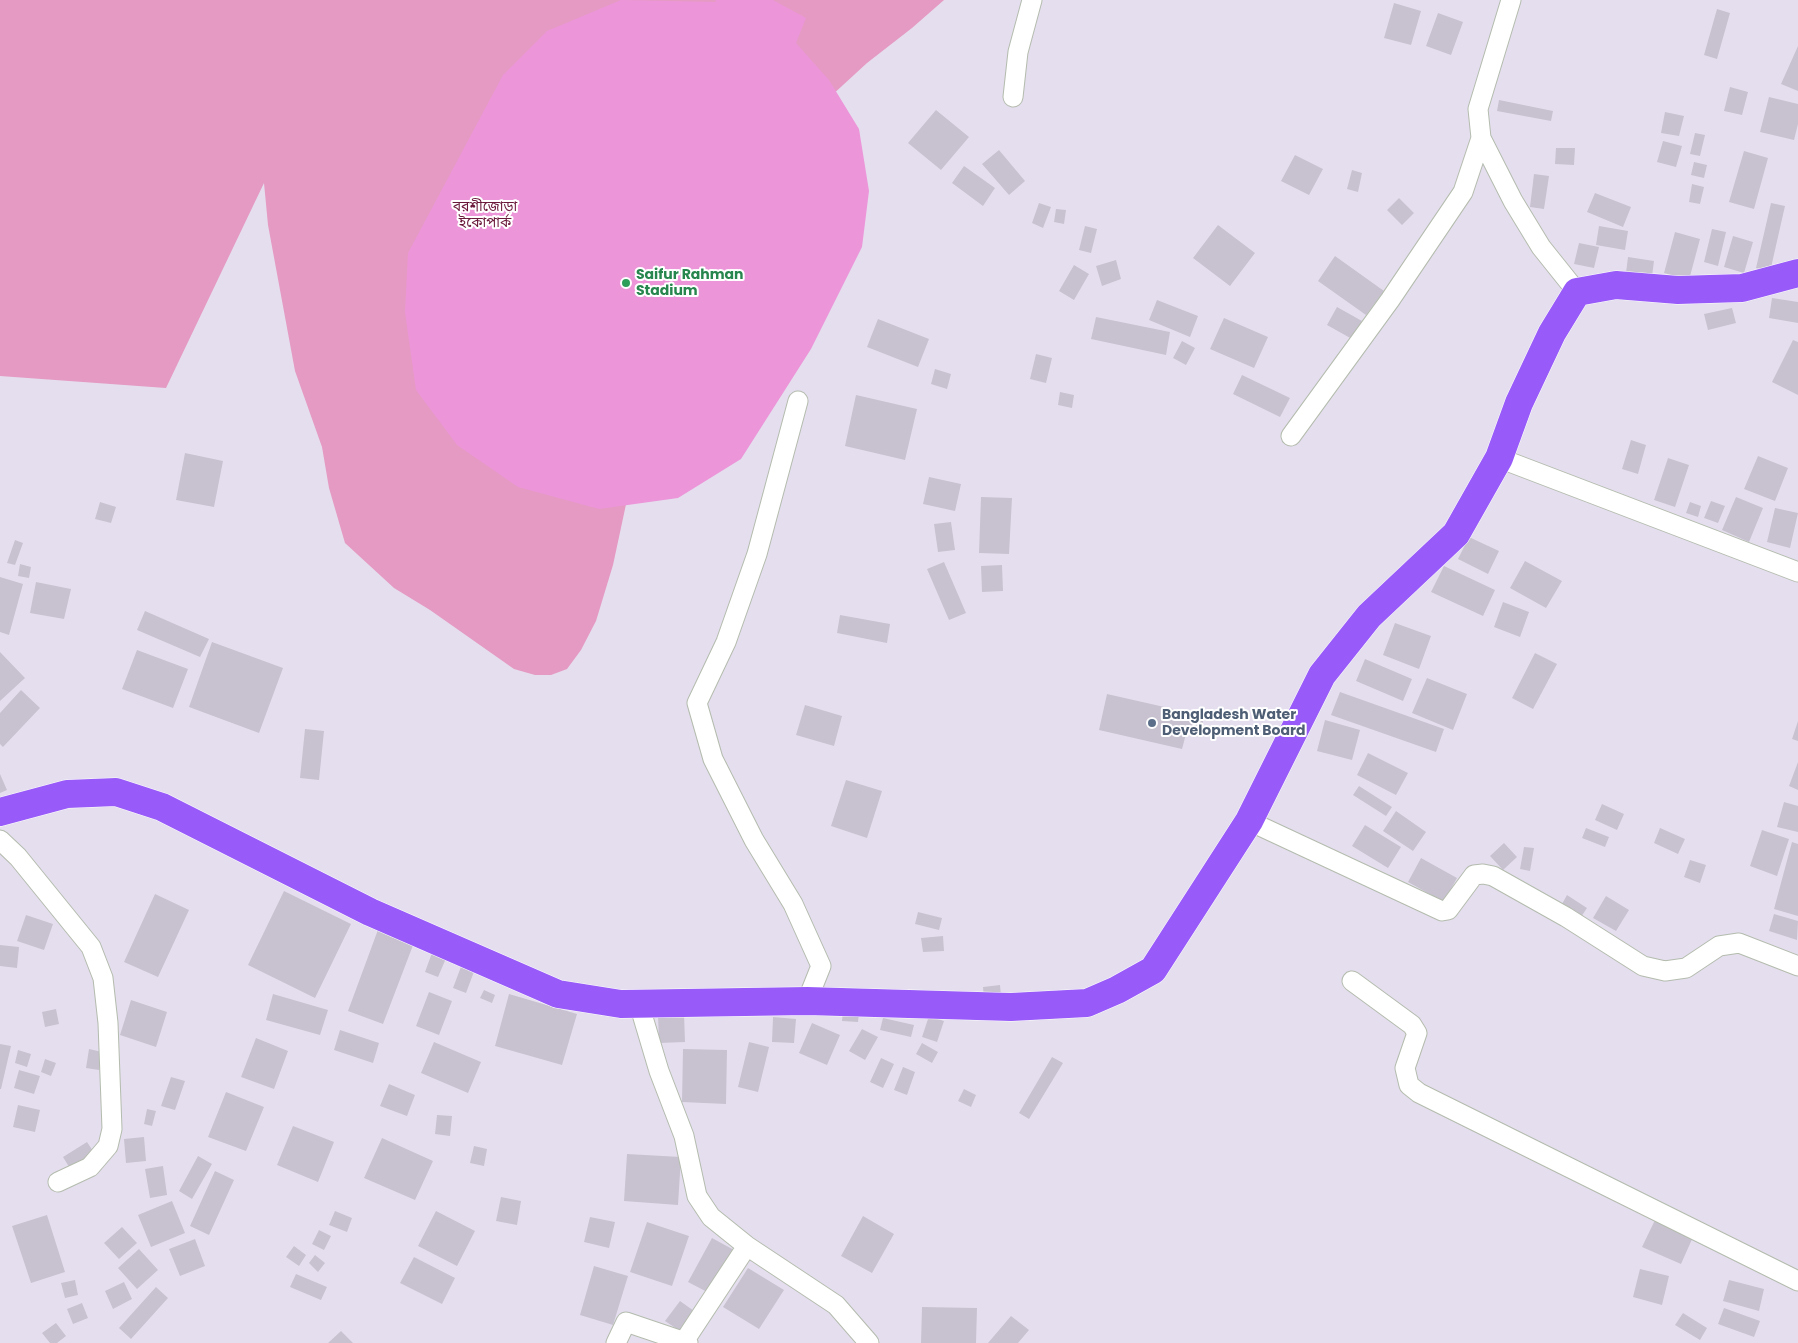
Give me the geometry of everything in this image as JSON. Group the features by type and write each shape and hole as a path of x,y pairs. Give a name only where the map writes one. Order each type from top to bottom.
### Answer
{"highway":[{"path":"0,812 67,794 116,792 162,807 370,912 558,994 621,1004 807,1001 1011,1007 1087,1003 1153,970 1249,821 1322,675 1369,616 1456,534 1499,458 1519,403 1552,333 1578,292 1616,285 1678,290 1742,288 1798,273"}],"street":[{"path":"1013,96 1018,52 1032,0"},
{"path":"1510,0 1491,58 1478,109 1482,138 1513,201 1541,247 1578,292"},
{"path":"1291,436 1390,300 1463,192 1482,138"},
{"path":"798,402 757,554 726,642 697,703 713,759 754,840 793,904 821,966 807,1001"},
{"path":"1499,458 1798,572"},
{"path":"1249,821 1442,911 1448,910 1474,875 1494,876 1566,917 1643,966 1665,971 1686,968 1719,946 1739,943 1798,966"},
{"path":"0,840 18,857 91,947 103,978 108,1023 112,1129 108,1146 90,1167 58,1182"},
{"path":"1352,981 1412,1025 1417,1033 1405,1068 1409,1085 1419,1093 1798,1281"},
{"path":"639,1004 659,1071 684,1136 697,1196 712,1217 747,1246 836,1304 869,1343"},
{"path":"616,1343 626,1322 687,1342 747,1246"}],"green space":[{"name":"বরশীজোড়া ইকোপার্ক","path":"0,0 944,0 867,63 830,97 628,495 613,565 596,621 581,650 567,669 551,675 535,675 514,669 430,610 394,588 345,543 329,488 322,447 295,371 268,225 264,183 166,388 0,376"},
{"name":"Saifur Rahman Stadium","path":"621,0 715,2 716,0 773,0 806,18 796,43 829,80 859,129 869,191 862,247 811,349 741,459 678,498 599,509 518,487 457,445 416,390 405,312 408,253 503,75 547,31"}],"building":[{"path":"1394,3 1421,11 1411,45 1384,38"},
{"path":"1717,9 1730,13 1717,59 1704,55"},
{"path":"1438,13 1463,22 1451,55 1426,46"},
{"path":"1798,46 1798,91 1781,84"},
{"path":"1730,87 1748,92 1742,115 1724,111"},
{"path":"1769,97 1798,104 1798,124 1794,140 1760,132"},
{"path":"1499,100 1553,111 1551,121 1497,111"},
{"path":"936,110 969,137 941,170 908,143"},
{"path":"1665,112 1684,116 1679,136 1661,133"},
{"path":"1695,133 1705,135 1700,156 1690,154"},
{"path":"1663,141 1682,146 1676,167 1657,162"},
{"path":"1556,148 1575,148 1574,165 1555,164"},
{"path":"999,150 1025,181 1009,195 982,164"},
{"path":"1744,151 1768,158 1754,209 1729,202"},
{"path":"1295,155 1323,169 1309,195 1281,181"},
{"path":"1694,162 1707,165 1704,178 1691,175"},
{"path":"964,166 995,188 983,206 952,183"},
{"path":"1352,170 1362,173 1358,192 1347,189"},
{"path":"1534,174 1549,176 1544,209 1530,207"},
{"path":"1692,184 1704,187 1700,204 1689,202"},
{"path":"1595,193 1631,207 1623,227 1587,212"},
{"path":"1399,198 1414,213 1402,225 1387,210"},
{"path":"1039,203 1051,207 1043,228 1032,223"},
{"path":"1771,203 1785,206 1770,272 1756,268"},
{"path":"1056,209 1066,210 1064,224 1054,222"},
{"path":"1218,225 1255,253 1230,286 1193,258"},
{"path":"1085,226 1097,229 1091,253 1079,250"},
{"path":"1599,226 1628,231 1625,250 1596,245"},
{"path":"1712,229 1726,232 1718,266 1704,262"},
{"path":"1675,232 1700,239 1689,280 1664,273"},
{"path":"1733,236 1753,242 1744,273 1724,267"},
{"path":"1579,243 1599,247 1594,268 1574,264"},
{"path":"1335,256 1384,291 1366,315 1318,281"},
{"path":"1628,257 1654,261 1652,276 1626,273"},
{"path":"1116,260 1121,279 1102,286 1096,266"},
{"path":"1074,265 1089,274 1074,300 1059,291"},
{"path":"1772,298 1798,302 1798,323 1769,318"},
{"path":"1157,300 1198,316 1190,337 1149,320"},
{"path":"1337,307 1362,321 1352,339 1327,325"},
{"path":"1732,308 1736,323 1708,330 1704,314"},
{"path":"1096,317 1170,332 1166,355 1091,339"},
{"path":"1224,318 1268,337 1254,368 1210,349"},
{"path":"878,319 929,339 918,367 867,347"},
{"path":"1793,340 1798,342 1798,395 1772,382"},
{"path":"1182,341 1195,348 1186,365 1173,358"},
{"path":"1036,354 1052,358 1046,383 1030,379"},
{"path":"935,369 951,374 947,389 931,384"},
{"path":"1242,375 1290,398 1280,417 1233,394"},
{"path":"1060,392 1074,395 1072,408 1058,405"},
{"path":"856,395 917,409 905,460 845,446"},
{"path":"1631,440 1646,445 1638,474 1622,469"},
{"path":"185,453 223,461 214,507 176,500"},
{"path":"1758,456 1788,468 1775,501 1744,489"},
{"path":"1668,458 1689,465 1675,507 1654,500"},
{"path":"929,477 961,484 955,511 923,504"},
{"path":"981,497 1012,498 1009,554 979,553"},
{"path":"1736,497 1763,508 1749,542 1722,530"},
{"path":"1711,501 1725,506 1718,523 1704,518"},
{"path":"100,502 116,507 111,523 95,519"},
{"path":"1690,502 1701,506 1698,517 1686,513"},
{"path":"1775,508 1798,513 1790,548 1767,542"},
{"path":"951,522 955,550 938,552 934,524"},
{"path":"1469,537 1499,551 1488,574 1458,559"},
{"path":"15,540 23,543 15,565 7,563"},
{"path":"1525,561 1562,581 1546,608 1510,588"},
{"path":"944,562 966,613 949,620 927,569"},
{"path":"20,564 31,567 29,578 18,576"},
{"path":"1002,565 1003,591 982,592 981,566"},
{"path":"1444,566 1495,590 1483,616 1431,592"},
{"path":"0,577 23,584 9,635 0,632"},
{"path":"36,582 71,589 64,619 30,613"},
{"path":"1503,602 1529,612 1520,637 1494,627"},
{"path":"145,611 209,639 200,657 137,630"},
{"path":"840,615 890,624 887,643 837,633"},
{"path":"1395,623 1431,636 1419,669 1383,655"},
{"path":"212,642 283,668 259,733 189,707"},
{"path":"137,650 188,669 173,708 122,689"},
{"path":"0,652 25,678 0,701"},
{"path":"1535,653 1557,664 1533,709 1512,698"},
{"path":"1365,659 1412,679 1403,701 1356,681"},
{"path":"1427,678 1467,694 1453,730 1412,713"},
{"path":"21,690 40,708 3,747 0,744 0,713"},
{"path":"1340,692 1444,729 1436,752 1331,715"},
{"name":"Bangladesh Water Development Board","path":"1107,694 1204,716 1200,737 1186,734 1182,749 1099,730"},
{"path":"805,705 842,716 834,746 796,735"},
{"path":"1325,720 1360,730 1352,760 1317,751"},
{"path":"1798,721 1798,741 1792,739"},
{"path":"305,729 324,731 319,780 300,778"},
{"path":"1368,753 1408,773 1396,795 1357,775"},
{"path":"1798,762 1798,790 1789,786"},
{"path":"0,774 7,790 0,793"},
{"path":"846,780 882,791 867,838 831,826"},
{"path":"1359,786 1392,807 1386,816 1353,795"},
{"path":"1784,802 1798,806 1798,832 1777,827"},
{"path":"1602,804 1624,814 1617,830 1595,820"},
{"path":"1396,811 1426,832 1413,851 1383,831"},
{"path":"1365,825 1401,847 1388,868 1352,846"},
{"path":"1586,828 1609,837 1605,847 1582,838"},
{"path":"1660,828 1685,839 1678,854 1654,843"},
{"path":"1762,830 1789,839 1777,876 1750,866"},
{"path":"1792,842 1798,844 1798,916 1774,909"},
{"path":"1504,843 1517,857 1503,870 1490,856"},
{"path":"1524,847 1534,848 1530,871 1520,869"},
{"path":"1421,858 1457,878 1444,902 1408,882"},
{"path":"1690,860 1706,865 1700,883 1684,877"},
{"path":"284,891 351,924 315,998 248,965"},
{"path":"155,894 189,910 158,977 124,962"},
{"path":"1567,895 1587,908 1581,917 1562,904"},
{"path":"1606,896 1629,910 1616,931 1593,918"},
{"path":"918,912 942,918 939,930 915,924"},
{"path":"1774,914 1798,921 1797,940 1769,931"},
{"path":"26,915 53,924 44,950 17,941"},
{"path":"379,927 415,940 383,1024 348,1011"},
{"path":"943,936 944,951 923,952 921,938"},
{"path":"0,945 19,947 17,968 0,966"},
{"path":"433,950 447,956 438,977 425,972"},
{"path":"462,964 475,969 466,993 453,988"},
{"path":"1000,985 1001,996 984,999 983,987"},
{"path":"484,990 495,995 492,1003 480,998"},
{"path":"429,992 452,1001 439,1035 416,1026"},
{"path":"273,994 328,1010 320,1035 266,1020"},
{"path":"509,994 577,1014 562,1065 495,1046"},
{"path":"131,1000 167,1012 156,1047 120,1035"},
{"path":"56,1009 59,1024 45,1027 42,1012"},
{"path":"843,1011 859,1012 858,1022 842,1021"},
{"path":"684,1013 685,1042 659,1043 658,1014"},
{"path":"929,1016 944,1021 937,1042 922,1037"},
{"path":"773,1017 796,1019 794,1043 772,1042"},
{"path":"883,1018 914,1025 911,1037 880,1030"},
{"path":"812,1023 840,1035 827,1065 799,1053"},
{"path":"862,1029 878,1037 865,1060 849,1051"},
{"path":"340,1030 379,1043 373,1063 334,1050"},
{"path":"256,1038 288,1051 274,1089 241,1077"},
{"path":"434,1042 481,1062 468,1093 421,1073"},
{"path":"749,1042 769,1047 758,1092 738,1087"},
{"path":"922,1043 938,1052 932,1063 916,1054"},
{"path":"0,1044 11,1046 1,1089 0,1089"},
{"path":"89,1049 102,1052 99,1070 86,1068"},
{"path":"683,1049 727,1050 726,1104 682,1102"},
{"path":"18,1050 31,1054 27,1067 15,1063"},
{"path":"1052,1057 1063,1063 1029,1119 1019,1113"},
{"path":"881,1058 894,1064 883,1088 870,1082"},
{"path":"45,1059 56,1063 51,1076 41,1072"},
{"path":"903,1067 915,1072 907,1095 894,1090"},
{"path":"19,1070 40,1076 34,1094 14,1088"},
{"path":"171,1077 185,1081 175,1110 161,1106"},
{"path":"389,1084 415,1095 407,1116 380,1106"},
{"path":"964,1089 976,1095 971,1107 958,1101"},
{"path":"226,1092 264,1107 246,1151 208,1137"},
{"path":"18,1105 40,1110 35,1132 13,1127"},
{"path":"147,1109 156,1111 152,1126 144,1124"},
{"path":"437,1115 452,1116 450,1136 435,1134"},
{"path":"293,1126 334,1142 318,1182 277,1165"},
{"path":"144,1137 146,1161 126,1163 124,1139"},
{"path":"382,1138 433,1161 415,1200 364,1178"},
{"path":"87,1142 95,1154 71,1170 63,1157"},
{"path":"474,1146 487,1149 484,1166 470,1163"},
{"path":"627,1154 681,1157 678,1205 624,1201"},
{"path":"198,1156 212,1164 192,1199 179,1191"},
{"path":"163,1166 167,1195 150,1198 145,1169"},
{"path":"215,1171 234,1180 209,1235 190,1226"},
{"path":"501,1197 521,1201 517,1225 496,1221"},
{"path":"172,1201 185,1233 151,1247 138,1215"},
{"path":"335,1211 352,1218 347,1232 329,1225"},
{"path":"436,1211 475,1231 457,1266 418,1246"},
{"path":"47,1215 65,1272 31,1283 12,1226"},
{"path":"863,1216 894,1234 872,1273 841,1256"},
{"path":"590,1217 615,1222 609,1248 584,1242"},
{"path":"1655,1220 1693,1237 1681,1264 1642,1247"},
{"path":"647,1222 689,1236 672,1286 630,1272"},
{"path":"122,1227 137,1243 119,1259 104,1243"},
{"path":"319,1230 331,1236 324,1250 312,1244"},
{"path":"712,1238 734,1250 711,1294 688,1282"},
{"path":"195,1239 205,1266 180,1276 169,1249"},
{"path":"294,1246 306,1255 299,1266 286,1257"},
{"path":"139,1249 158,1270 137,1289 118,1268"},
{"path":"315,1255 325,1263 318,1272 309,1263"},
{"path":"414,1257 455,1278 442,1304 400,1283"},
{"path":"594,1266 628,1276 613,1325 580,1315"},
{"path":"748,1268 784,1290 759,1329 723,1307"},
{"path":"1640,1269 1669,1276 1662,1305 1633,1297"},
{"path":"296,1274 327,1287 321,1300 290,1287"},
{"path":"75,1280 78,1295 65,1298 61,1283"},
{"path":"1729,1280 1764,1289 1759,1311 1723,1301"},
{"path":"124,1282 132,1299 113,1309 105,1291"},
{"path":"156,1287 168,1298 131,1339 119,1328"},
{"path":"680,1301 694,1311 680,1331 665,1321"},
{"path":"82,1303 88,1318 73,1324 67,1309"},
{"path":"922,1307 977,1308 976,1343 921,1343"},
{"path":"1724,1308 1760,1321 1754,1337 1718,1324"},
{"path":"1683,1313 1707,1328 1700,1340 1675,1325"},
{"path":"1011,1316 1029,1330 1018,1343 988,1343"},
{"path":"56,1323 66,1336 57,1343 50,1343 42,1333"},
{"path":"341,1331 353,1343 328,1343"}],"place":[{"name":"Saifur Rahman Stadium","path":"626,283"},
{"name":"Bangladesh Water Development Board","path":"1152,723"}]}
